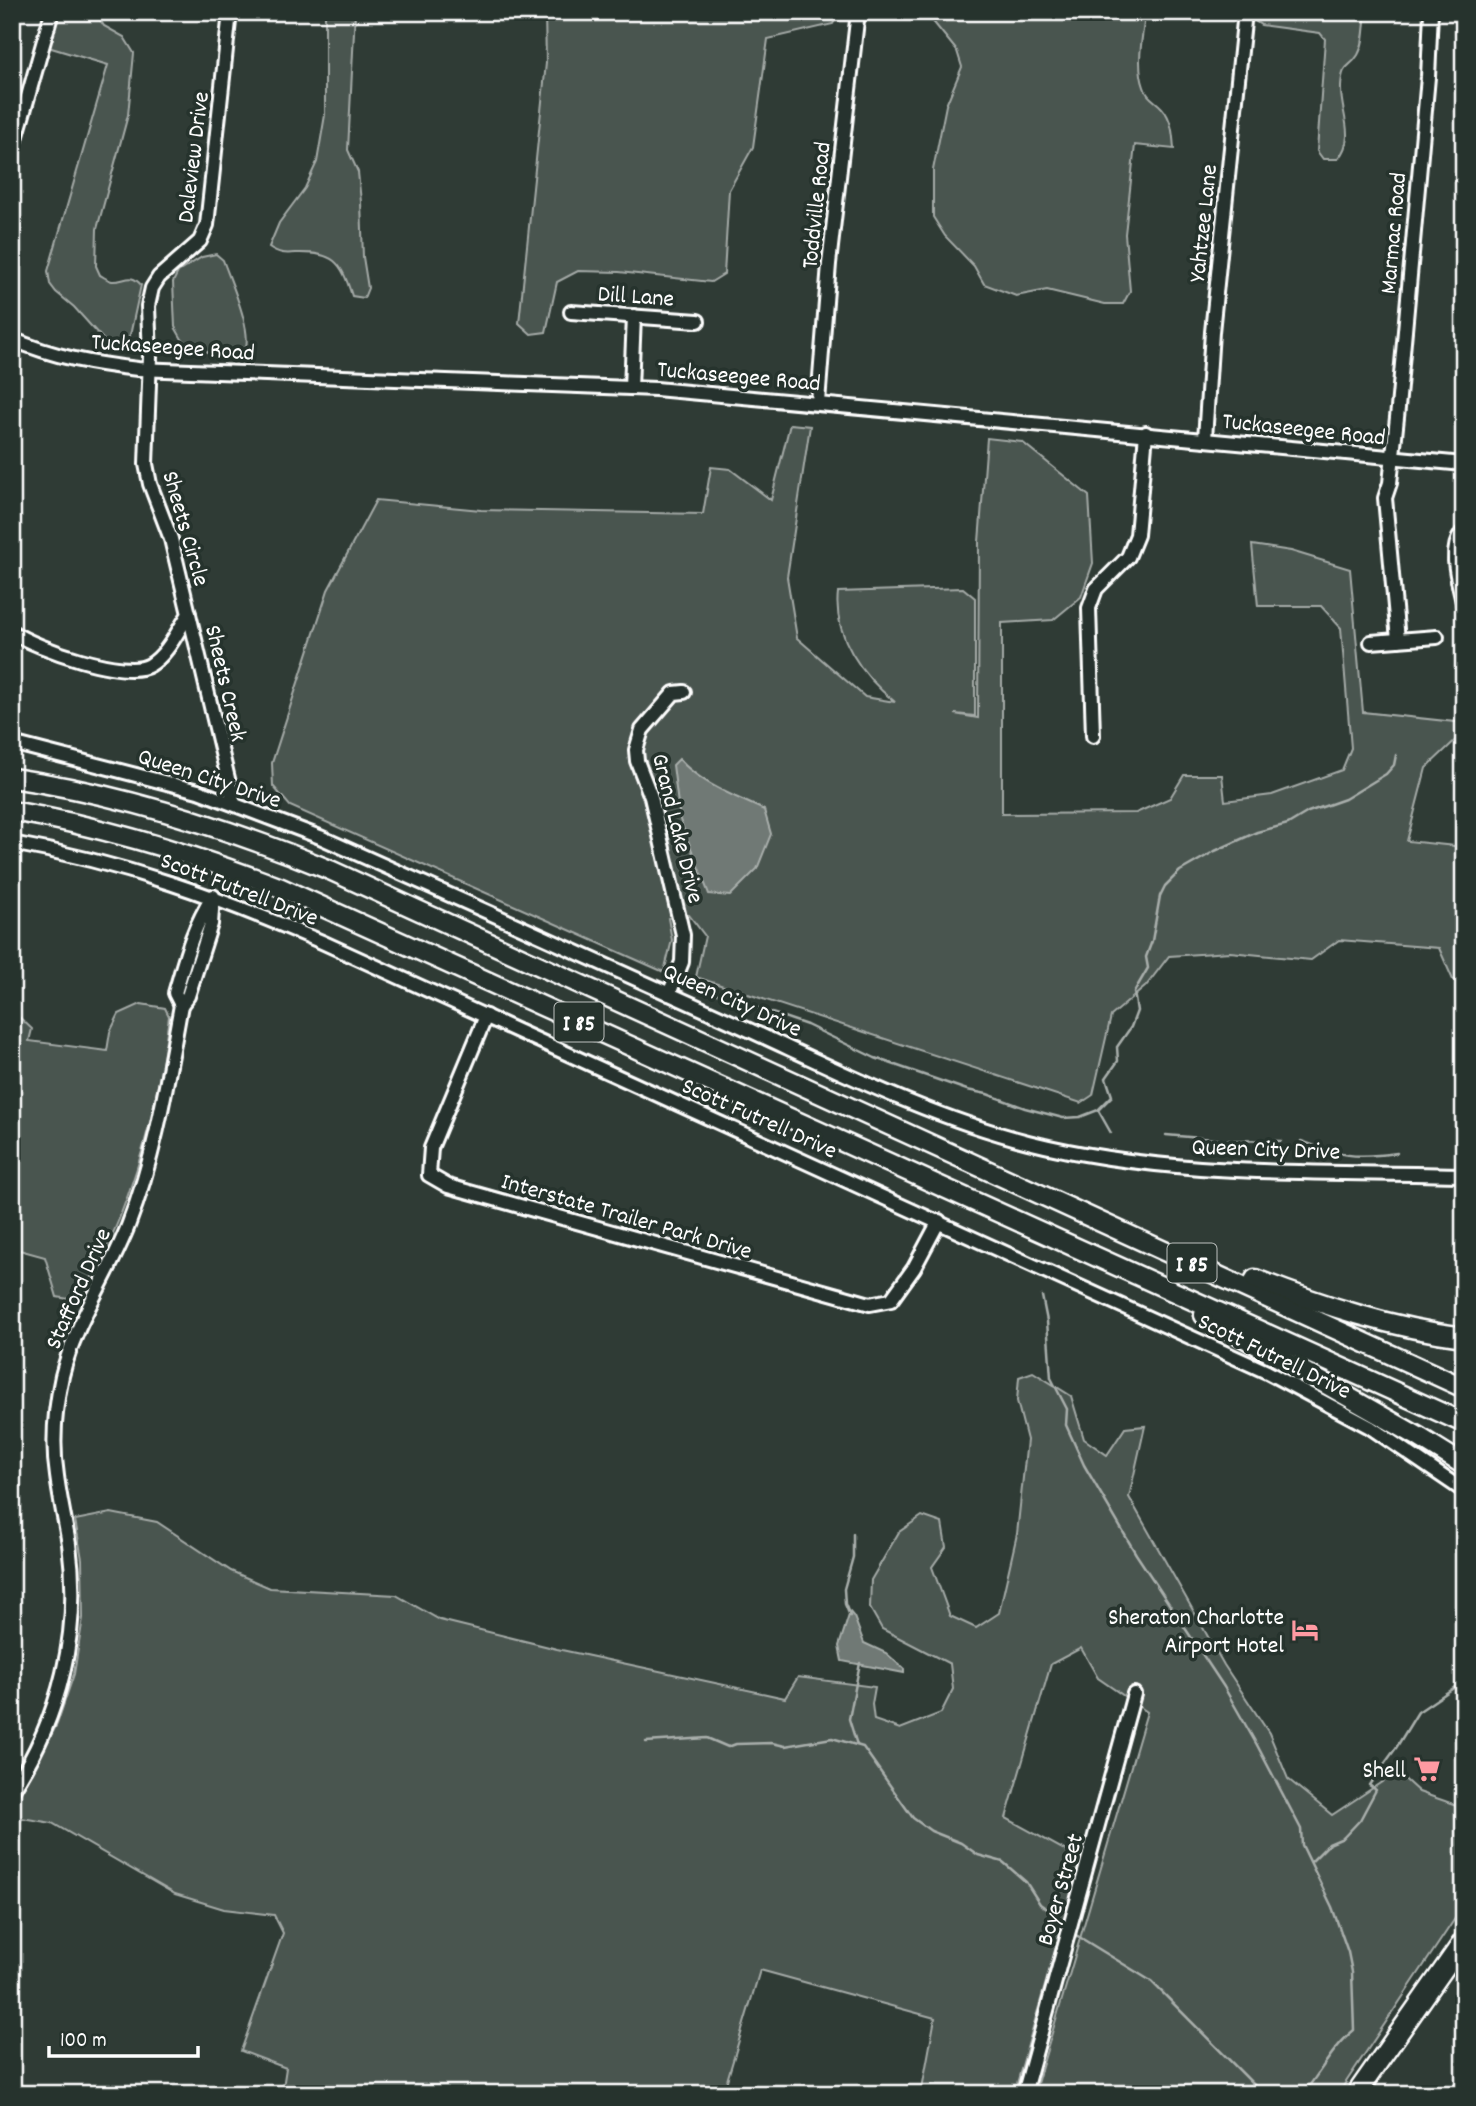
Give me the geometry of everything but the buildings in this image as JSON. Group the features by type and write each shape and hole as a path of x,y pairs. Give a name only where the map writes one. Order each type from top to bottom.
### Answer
{"highway":[{"name":"I 85","path":"12,778 116,799 181,816 285,852 376,891 1464,1388"},
{"name":"I 85","path":"12,811 90,826 148,841 281,888 1464,1423"},
{"path":"1106,1223 1311,1301 1390,1322 1464,1337"},
{"path":"1132,1272 1464,1465"},
{"path":"1356,2094 1464,1940"}],"street":[{"path":"12,153 52,12"},
{"name":"Daleview Drive","path":"149,369 148,306 152,288 159,277 200,241 207,225 230,12"},
{"name":"Toddville Road","path":"818,402 829,264 858,12"},
{"name":"Yahtzee Lane","path":"1205,439 1212,332 1245,12"},
{"name":"Marmac Road","path":"1398,640 1385,498 1390,483 1428,77 1431,12"},
{"name":"Dill Lane","path":"571,312 698,321"},
{"path":"631,388 634,316"},
{"name":"Tuckaseegee Road","path":"12,339 59,357 95,365 631,388 818,402 1464,464"},
{"name":"Sheets Circle","path":"12,632 48,649 101,665 129,670 142,669 159,658 189,614 177,560 150,484 146,464 149,369"},
{"path":"1093,736 1089,608 1096,589 1128,557 1137,535 1146,433"},
{"path":"1449,532 1463,533"},
{"path":"1463,533 1456,542 1455,553 1464,607"},
{"name":"Sheets Creek","path":"189,614 234,804"},
{"path":"1371,642 1437,637"},
{"name":"Grand Lake Drive","path":"669,994 682,962 683,934 651,797 637,761 636,750 638,740 648,722 674,693 684,692"},
{"name":"Queen City Drive","path":"12,743 132,772 234,804 320,837 928,1109 991,1131 1073,1152 1156,1164 1283,1171 1464,1175"},
{"name":"Scott Futrell Drive","path":"12,843 134,871 213,897 322,942 1267,1372 1336,1407 1464,1491"},
{"name":"Stafford Drive","path":"12,1791 42,1740 58,1695 70,1635 72,1576 56,1474 55,1437 62,1376 77,1333 117,1251 144,1182 166,1094 181,1005 175,993 198,919 213,897"},
{"name":"Interstate Trailer Park Drive","path":"486,1016 431,1148 429,1175 447,1186 870,1304 891,1300 914,1268 939,1221"},
{"name":"Boyer Street","path":"1024,2094 1134,1694"}],"shaded area":[{"path":"57,12 95,12 104,26 124,37 134,53 128,115 97,229 96,266 100,275 112,281 134,279 141,285 127,343 120,348 109,346 50,284 48,271 108,65 48,47"},
{"path":"325,12 355,12 348,150 358,172 363,257 368,288 364,298 352,296 344,274 328,257 309,253 282,253 269,247 279,223 305,188 317,162 325,115"},
{"path":"545,12 839,12 833,24 768,39 753,147 729,190 724,274 711,282 619,272 578,271 557,282 546,332 531,334 519,323 546,63"},
{"path":"929,12 1177,12 1175,17 1145,16 1140,70 1147,94 1168,117 1174,149 1135,145 1125,234 1130,291 1123,304 1105,304 1047,290 1016,296 984,284 974,266 945,236 933,217 933,170 946,105 962,67 957,51 931,19"},
{"path":"1251,12 1366,12 1360,50 1355,60 1344,70 1342,79 1341,97 1347,133 1344,150 1338,159 1323,159 1317,151 1325,39 1320,33 1261,25 1255,21"},
{"path":"216,254 223,260 244,321 247,344 244,352 200,352 187,348 175,327 173,282 178,272 202,257"},
{"path":"790,424 810,426 787,577 797,638 865,697 895,702 871,680 852,654 840,624 838,592 963,588 975,598 975,716 955,714 978,718 979,542 987,438 1022,442 1089,496 1093,563 1081,597 1053,620 1002,623 1002,814 1136,813 1170,798 1184,775 1222,775 1225,801 1272,795 1342,770 1351,748 1341,628 1321,606 1258,606 1252,545 1291,551 1350,569 1363,712 1464,723 1464,732 1426,768 1407,841 1464,847 1464,980 1453,980 1439,948 1339,940 1311,960 1230,952 1169,956 1146,986 1111,1016 1093,1095 1081,1103 696,977 705,936 689,915 668,918 672,940 664,972 290,806 273,786 272,763 328,590 376,500 481,510 703,514 711,467 730,469 771,500"},
{"path":"679,759 697,776 764,810 771,834 757,869 730,896 709,894 680,820 673,765"},
{"path":"141,1004 165,1008 169,1016 157,1093 144,1144 119,1219 80,1301 57,1297 45,1257 12,1248 12,1015 17,1015 32,1029 29,1041 107,1051 110,1032 119,1014"},
{"path":"1033,1372 1071,1396 1084,1439 1107,1455 1125,1428 1145,1426 1129,1497 1224,1665 1269,1733 1288,1779 1332,1815 1397,1772 1419,1792 1459,1806 1464,1803 1464,1905 1338,2094 1053,2094 1036,2087 1147,1712 1098,1678 1081,1648 1051,1664 1006,1818 1081,1859 1014,2094 921,2094 935,2018 760,1970 723,2094 282,2094 286,2068 241,2051 283,1933 274,1915 224,1909 175,1894 52,1823 22,1818 12,1837 12,1810 57,1724 74,1674 83,1618 82,1559 75,1520 111,1513 157,1522 231,1571 270,1588 396,1595 440,1620 557,1649 785,1698 798,1677 875,1687 872,1704 874,1720 900,1729 941,1713 953,1689 950,1664 882,1629 870,1608 871,1580 899,1532 922,1516 942,1523 946,1547 932,1567 950,1616 976,1628 999,1613 1017,1534 1027,1440 1017,1401 1019,1377"},
{"path":"850,1612 864,1643 886,1653 904,1669 904,1673 842,1661 839,1646"}],"waterway":[{"path":"688,984 807,1025 875,1058 967,1090 1063,1118 1080,1117 1098,1110 1112,1096 1106,1078 1118,1061 1117,1047 1131,1027 1137,1011 1134,992 1148,968 1146,957 1152,941 1160,896 1165,886 1180,871 1215,851 1345,799 1386,774 1394,765 1396,755"},
{"path":"1098,1110 1111,1133"},
{"path":"1166,1135 1281,1141"},
{"path":"1301,1141 1348,1155 1397,1153"},
{"path":"1042,1296 1047,1321 1051,1378 1067,1409 1066,1425 1084,1465 1136,1554 1224,1687 1257,1745 1301,1829 1302,1845 1332,1907 1348,1952 1352,1972 1354,2030 1333,2052 1303,2094"},
{"path":"850,1616 845,1604 844,1589 853,1557 853,1534"},
{"path":"1460,1653 1460,1597 1464,1587"},
{"path":"857,1745 849,1719 860,1663"},
{"path":"1311,1862 1329,1844 1343,1838 1360,1820 1376,1790 1369,1785 1418,1712 1458,1685"},
{"path":"646,1742 707,1738 728,1747 736,1744 772,1743 785,1746 832,1738 863,1747 913,1818 931,1831 961,1843 978,1855 1003,1862 1026,1882 1040,1904 1054,1914 1062,1925"},
{"path":"1076,1935 1151,1981 1263,2094"}],"place":[{"name":"Sheraton Charlotte Airport Hotel","path":"1305,1630"},
{"name":"Shell","path":"1427,1769"}]}
